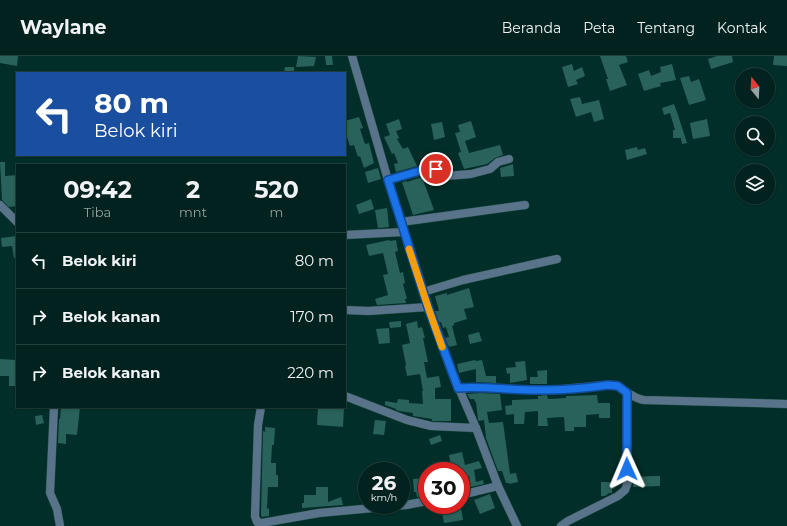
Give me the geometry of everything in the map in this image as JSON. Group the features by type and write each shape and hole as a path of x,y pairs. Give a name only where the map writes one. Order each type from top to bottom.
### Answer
{"street":[{"path":"352,56 388,180 428,307 458,388 516,526"},
{"path":"388,180 433,168 446,176 471,174 490,169 498,162 509,160"},
{"path":"0,205 16,221"},
{"path":"401,222 525,205"},
{"path":"346,235 404,232"},
{"path":"423,292 463,280 557,259"},
{"path":"346,310 368,311 428,307"},
{"path":"458,388 494,387 544,390 613,385 620,387 638,399 644,400 787,404"},
{"path":"560,526 618,496 625,490 628,482 627,393"},
{"path":"346,396 407,420 431,426 476,428"},
{"path":"54,408 50,493 59,515 60,526"},
{"path":"261,408 258,425 255,516 257,522 262,523 331,511 418,503"},
{"path":"470,493 498,486"}],"building":[{"path":"0,56 18,56 17,66 0,63"},
{"path":"298,56 316,57 314,66 296,67"},
{"path":"325,56 332,56 333,65 326,65"},
{"path":"600,56 626,56 628,62 619,65 627,85 610,91 606,79 608,79"},
{"path":"717,56 732,56 733,62 711,69 708,59"},
{"path":"774,56 787,56 787,66 773,65"},
{"path":"572,64 574,71 582,67 585,76 576,80 578,84 568,87 562,67"},
{"path":"672,64 676,80 660,83 661,86 644,91 638,74 649,70 651,76 661,72 660,67"},
{"path":"285,67 294,67 294,72 284,72"},
{"path":"689,76 691,82 699,79 706,100 689,105 680,78"},
{"path":"580,97 582,104 599,100 604,119 594,122 591,112 576,117 570,99"},
{"path":"674,104 687,143 682,144 681,138 673,138 673,130 675,130 670,113 664,115 662,108"},
{"path":"359,117 363,128 360,129 365,144 369,143 374,163 364,168 354,145 350,146 346,134 346,121"},
{"path":"399,119 402,129 396,131 399,138 397,139 403,149 408,147 417,166 396,172 394,164 398,163 394,153 392,154 384,137 390,135 386,124"},
{"path":"707,119 710,136 693,139 690,123"},
{"path":"471,121 476,137 465,141 469,153 500,145 503,155 495,158 487,164 464,169 458,153 461,152 455,133 460,132 458,125"},
{"path":"442,122 445,137 434,140 431,124"},
{"path":"637,147 638,150 645,148 647,154 627,160 625,150"},
{"path":"0,162 5,162 5,176 16,175 16,206 9,207 2,200"},
{"path":"513,164 514,176 501,177 500,168"},
{"path":"378,168 381,179 368,183 365,172"},
{"path":"422,177 434,210 413,215 402,182 407,182"},
{"path":"371,199 374,209 359,214 356,205"},
{"path":"387,208 389,227 378,228 375,210"},
{"path":"16,236 16,257 14,258 12,246 2,247 1,238"},
{"path":"396,240 398,251 395,252 400,273 403,272 405,283 403,284 407,299 405,299 406,303 377,305 375,299 388,295 383,275 388,274 383,253 369,256 366,245"},
{"path":"469,288 474,307 464,309 467,319 454,323 452,326 457,345 449,347 445,338 449,337 446,327 443,328 435,311 439,311 435,296 447,293 447,295"},
{"path":"401,321 401,327 390,328 389,322"},
{"path":"417,321 418,328 422,327 425,338 423,338 428,362 424,362 427,378 439,376 441,387 435,388 435,399 451,399 451,421 432,421 432,419 413,416 413,413 399,411 385,405 385,401 397,403 398,399 409,400 409,403 423,404 423,391 420,374 407,376 402,345 410,343 406,324"},
{"path":"389,328 390,343 379,344 376,329"},
{"path":"479,332 482,341 470,344 468,335"},
{"path":"0,359 16,360 16,386 9,386 9,376 0,376"},
{"path":"482,360 486,376 496,376 496,383 476,382 476,369 459,373 457,364"},
{"path":"525,361 527,380 510,383 510,373 507,374 506,368 516,367 515,362"},
{"path":"547,370 547,384 530,384 530,377 538,377 537,371"},
{"path":"467,394 500,394 502,410 487,412 489,423 503,422 510,474 516,473 518,482 509,484 506,483 502,471 498,471 486,438 484,420 478,420 476,402 474,399 470,399"},
{"path":"547,395 548,399 566,398 566,396 597,395 598,403 610,403 610,418 599,418 599,414 586,415 586,427 574,427 574,431 565,431 564,417 547,418 548,426 538,426 538,411 525,412 524,424 514,424 514,414 506,415 505,406 512,405 512,400 538,399 538,396"},
{"path":"61,408 80,408 77,435 66,434 66,444 58,443"},
{"path":"318,408 344,408 343,427 317,425"},
{"path":"42,415 44,423 36,425 35,416"},
{"path":"375,420 386,421 384,435 373,434"},
{"path":"265,427 275,428 271,463 276,463 278,487 268,487 267,508 269,509 269,516 262,517 263,431 265,432"},
{"path":"440,435 442,441 431,445 429,439"},
{"path":"462,452 464,462 450,462 449,455"},
{"path":"479,461 482,468 474,470 476,482 483,480 484,484 471,487 470,464"},
{"path":"660,476 660,486 633,487 633,477"},
{"path":"413,479 418,479 418,497 416,492 414,492"},
{"path":"601,482 612,482 612,493 601,496"},
{"path":"316,487 328,487 328,502 341,497 343,505 302,508 302,503 304,503 304,495 316,495"},
{"path":"490,494 495,508 480,514 474,500"},
{"path":"442,514 462,514 463,520 444,523"}],"slow traffic":[{"path":"409,249 442,347"}],"route":[{"path":"436,169 430,168 388,180 428,307 458,388 494,387 544,390 574,389 608,385 618,386 627,393 627,469"}]}
